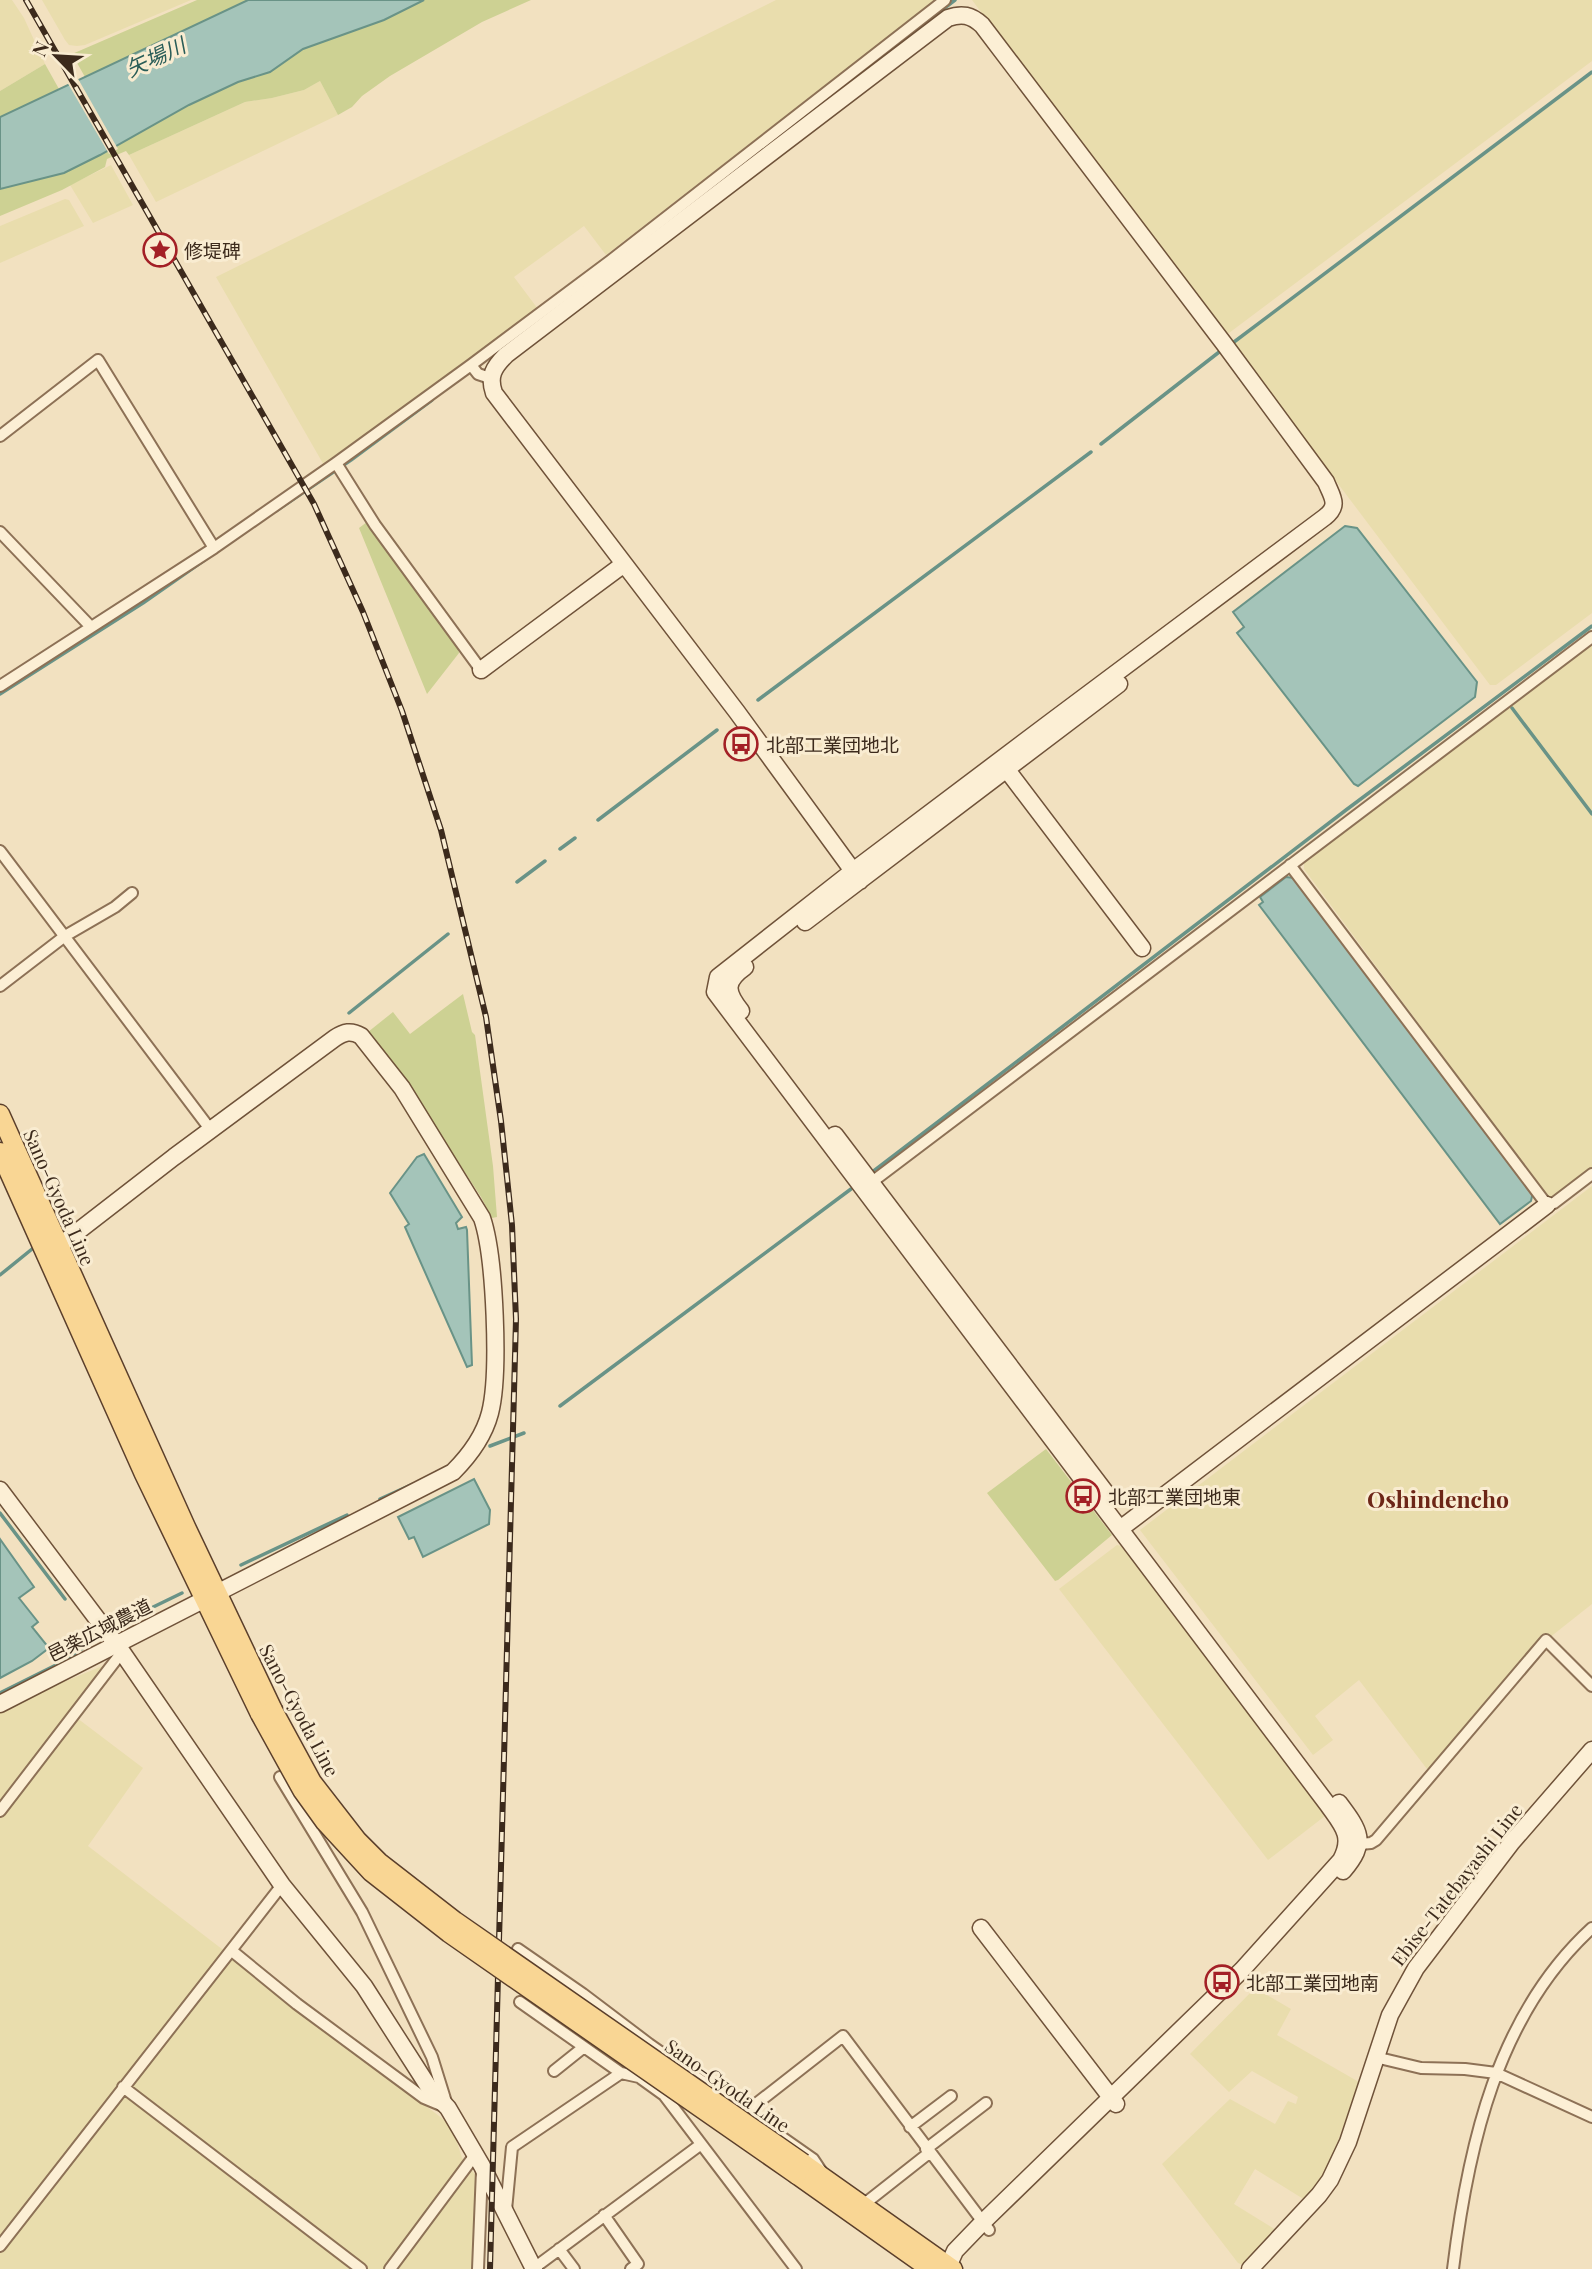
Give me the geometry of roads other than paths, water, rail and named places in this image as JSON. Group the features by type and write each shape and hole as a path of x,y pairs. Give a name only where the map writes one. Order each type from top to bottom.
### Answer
{"main road":[{"name":"Sano-Gyoda Line","path":"0,1114 186,1527 211,1595"},
{"name":"Sano-Gyoda Line","path":"0,1152 144,1475 211,1595 302,1790 325,1822 371,1872 449,1933 800,2169 930,2269"},
{"name":"Sano-Gyoda Line","path":"800,2169 829,2181 950,2268"}],"street":[{"path":"0,686 214,548 471,365 610,261 945,0"},
{"path":"856,876 737,712 494,393 490,378 493,370 506,355 948,18 963,15 974,18 982,25 1225,345 1326,482 1335,501 1330,513 1004,765 856,876 722,972 716,981 715,992 867,1186 1124,1526 1352,1821 1360,1844 1352,1860 1249,1977 986,2226 963,2257 950,2268"},
{"path":"0,436 98,360 214,548"},
{"path":"471,365 478,374 490,378"},
{"path":"336,463 375,526 481,670 624,564"},
{"path":"0,532 91,628"},
{"path":"867,1186 1592,637"},
{"path":"1004,765 1142,948"},
{"path":"0,850 210,1129"},
{"path":"1290,865 1547,1205"},
{"path":"0,986 65,936 115,907 132,893"},
{"name":"邑楽広域農道","path":"0,1704 119,1648 211,1595 453,1472 468,1457 478,1441 493,1398 493,1303 482,1218 402,1088 361,1036 351,1032 343,1033 210,1129 59,1246"},
{"path":"1124,1526 1547,1205 1554,1203 1592,1174"},
{"path":"0,1490 119,1648 282,1885 364,1986 479,2160 534,2269 699,2145"},
{"path":"1114,2102 1242,1970 1341,1860 1348,1842 1345,1832 1328,1805 1124,1526"},
{"path":"1360,1844 1376,1840 1546,1640 1592,1686"},
{"path":"0,1811 119,1648"},
{"name":"Ebise-Tatebayashi Line","path":"1250,2269 1319,2196 1330,2180 1348,2142 1390,2015 1416,1968 1512,1842 1592,1750"},
{"path":"281,1777 362,1912 432,2057 447,2108"},
{"path":"0,2246 282,1885"},
{"path":"981,1928 1114,2102"},
{"path":"1453,2269 1469,2168 1496,2073 1517,2027 1546,1979 1592,1928"},
{"path":"518,1949 583,1994 649,2045 813,2159 829,2181"},
{"path":"232,1951 296,2004 424,2098 447,2108"},
{"path":"520,2002 621,2073 639,2077 664,2095 699,2145 796,2269"},
{"path":"747,2111 843,2036 986,2226"},
{"path":"554,2071 584,2047"},
{"path":"1376,2057 1421,2068 1496,2073 1592,2117"},
{"path":"506,2211 512,2147 621,2073"},
{"path":"123,2087 361,2269"},
{"path":"910,2127 951,2096"},
{"path":"863,2205 986,2103"},
{"path":"390,2269 479,2160"},
{"path":"478,2269 479,2160"},
{"path":"604,2215 638,2263 631,2269"},
{"path":"559,2249 573,2269"}],"water":[{"name":"矢場川","path":"248,0 424,0 384,20 303,49 270,72 238,82 189,105 64,173 0,189 0,117"},
{"path":"1345,526 1357,528 1477,682 1475,697 1358,786 1237,633 1244,627 1233,612"},
{"path":"1286,877 1294,878 1533,1192 1531,1201 1500,1224 1259,905 1263,902 1260,897"},
{"path":"424,1154 462,1217 456,1223 458,1229 466,1227 467,1230 472,1365 467,1367 405,1227 409,1224 390,1193 417,1157"},
{"path":"474,1479 490,1510 489,1524 423,1557 414,1537 409,1539 398,1517"},
{"path":"0,1539 34,1587 19,1598 38,1622 32,1627 49,1648 32,1661 0,1678"}],"waterway":[{"path":"847,83 955,0"},
{"path":"1230,345 1592,72"},
{"path":"1101,444 1223,349"},
{"path":"276,511 432,400"},
{"path":"758,700 1091,452"},
{"path":"0,694 143,603 206,559"},
{"path":"871,1173 1592,626"},
{"path":"1512,708 1592,814"},
{"path":"598,820 717,730"},
{"path":"560,849 575,838"},
{"path":"517,882 545,861"},
{"path":"349,1013 448,934"},
{"path":"560,1406 851,1189"},
{"path":"59,1227 67,1221"},
{"path":"0,1275 37,1245"},
{"path":"490,1446 524,1433"},
{"path":"380,1499 413,1484"},
{"path":"0,1513 65,1599"},
{"path":"241,1565 347,1515"},
{"path":"112,1627 182,1593"},
{"path":"0,1693 60,1663 95,1640"}],"railway":[{"path":"26,0 314,504 363,612 402,711 441,830 486,1017 512,1225 516,1319 490,2269"}],"place":[{"name":"修堤碑","path":"160,250"},
{"name":"北部工業団地北","path":"741,744"},
{"name":"北部工業団地東","path":"1083,1496"},
{"name":"北部工業団地南","path":"1222,1982"}],"district":[{"name":"Oshindencho","path":"1438,1498"}]}
